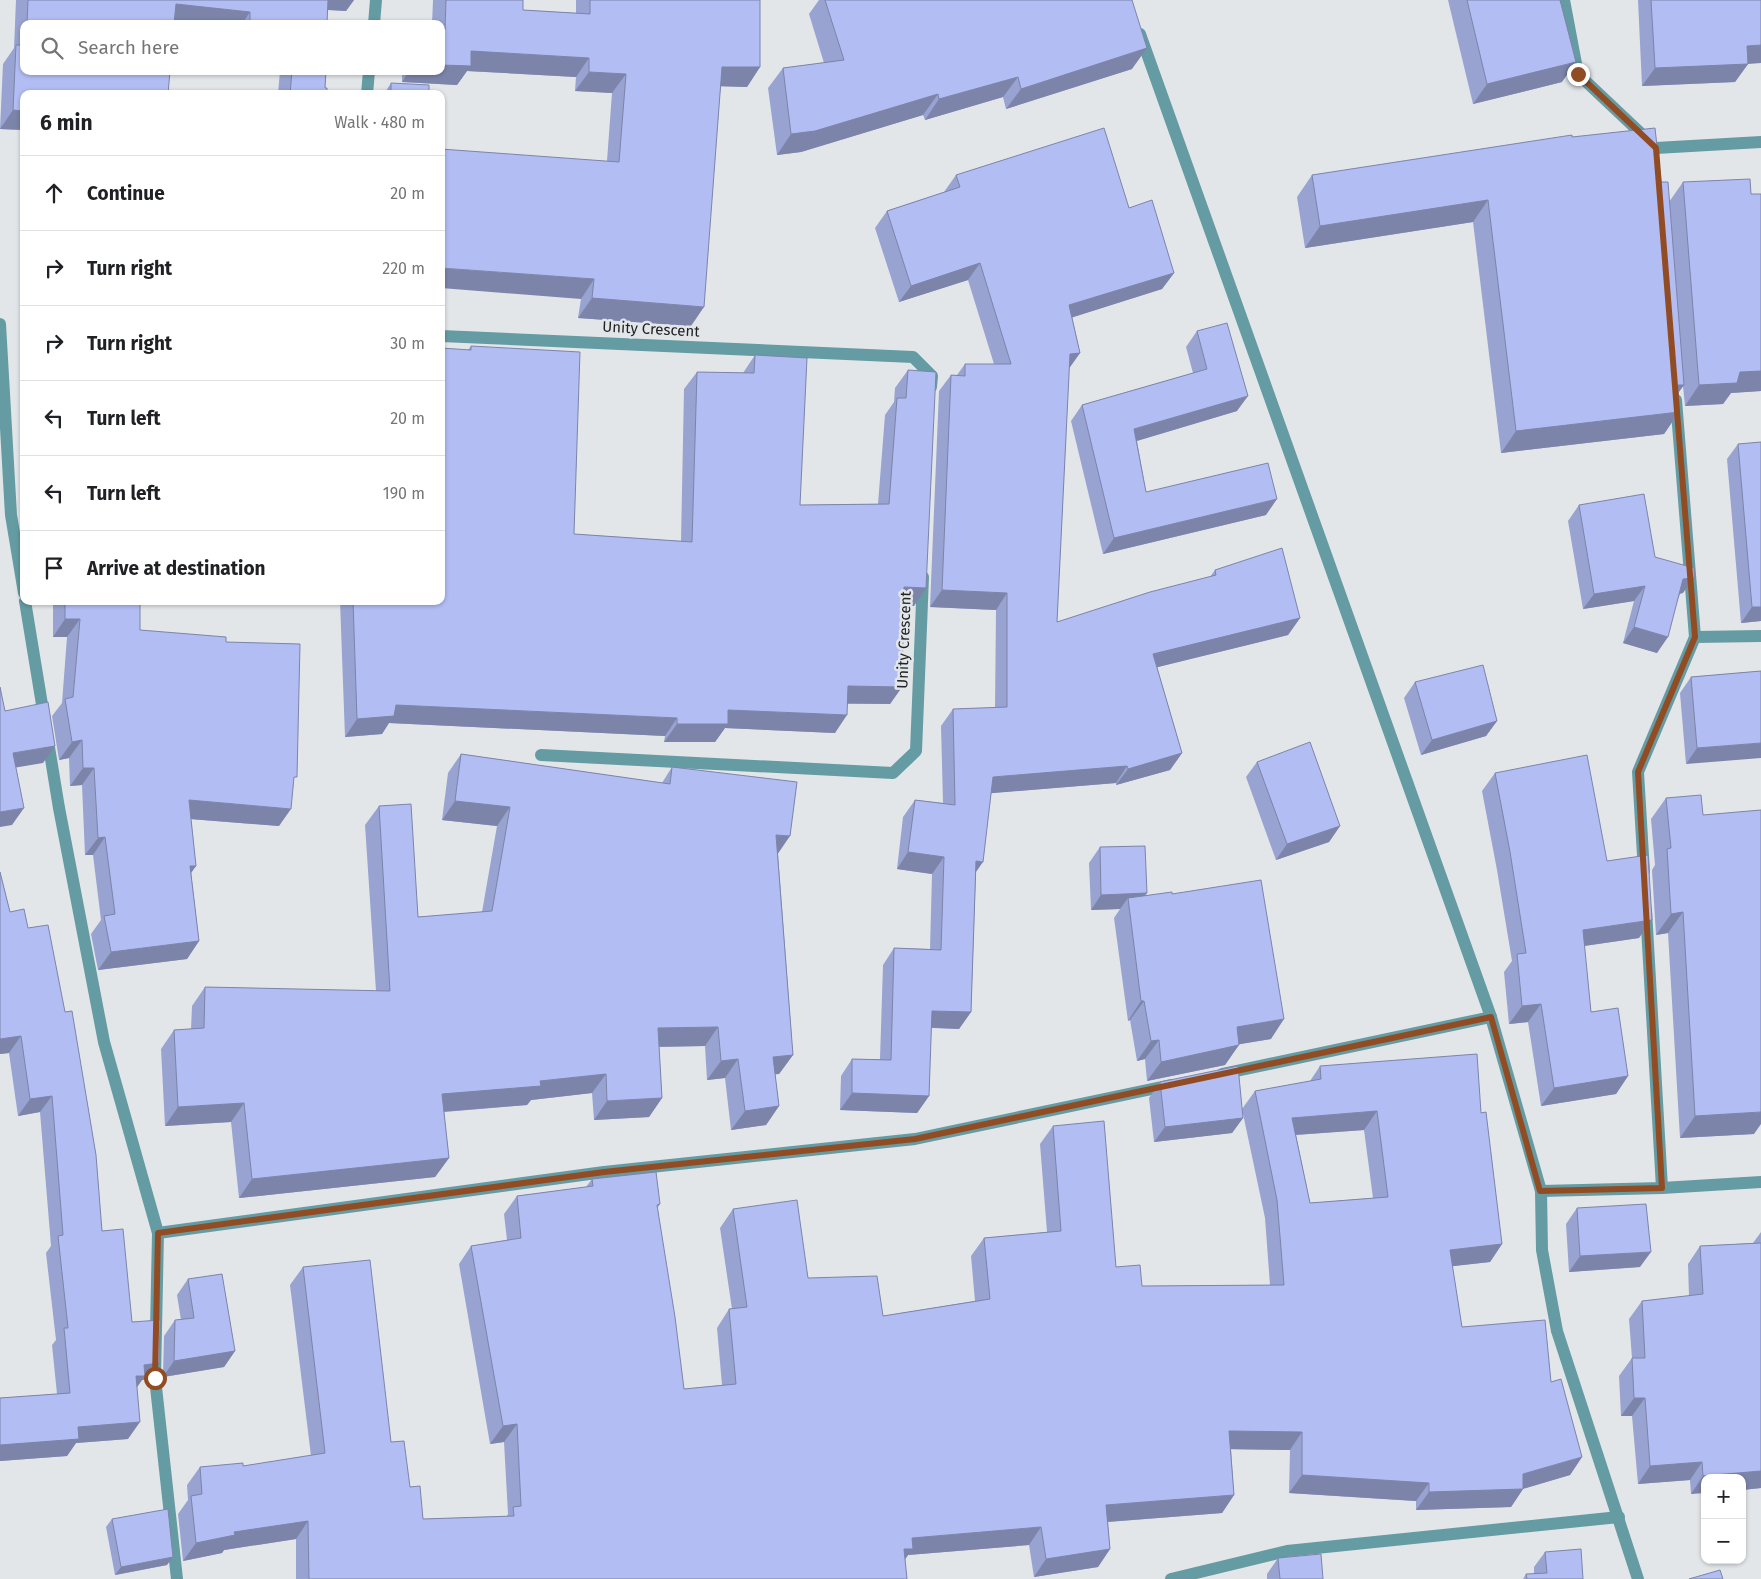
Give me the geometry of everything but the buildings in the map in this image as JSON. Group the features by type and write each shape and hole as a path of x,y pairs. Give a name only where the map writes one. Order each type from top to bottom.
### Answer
{"street":[{"path":"374,20 376,0"},
{"path":"1564,0 1578,74 1656,152 1761,142"},
{"path":"1135,19 1491,1017 1540,1191 1542,1250 1557,1331 1638,1579"},
{"path":"367,90 369,75"},
{"path":"0,324 6,517 20,576"},
{"name":"Unity Crescent","path":"445,336 914,357 932,376 931,395"},
{"path":"1644,881 1638,772 1695,637 1675,392"},
{"name":"Unity Crescent","path":"541,755 893,773 916,751 924,563"},
{"path":"26,605 59,808 104,1042 158,1233 155,1378 177,1579"},
{"path":"1695,637 1761,636"},
{"path":"1646,900 1662,1188"},
{"path":"1208,1077 1491,1017"},
{"path":"158,1233 604,1172 915,1139 1179,1084"},
{"path":"1540,1191 1662,1188 1761,1182"},
{"path":"1171,1579 1288,1551 1619,1517"}],"route":[{"path":"155,1378 158,1233 604,1172 915,1139 1491,1017 1540,1191 1662,1188 1638,772 1695,637 1656,148 1578,74"}]}
